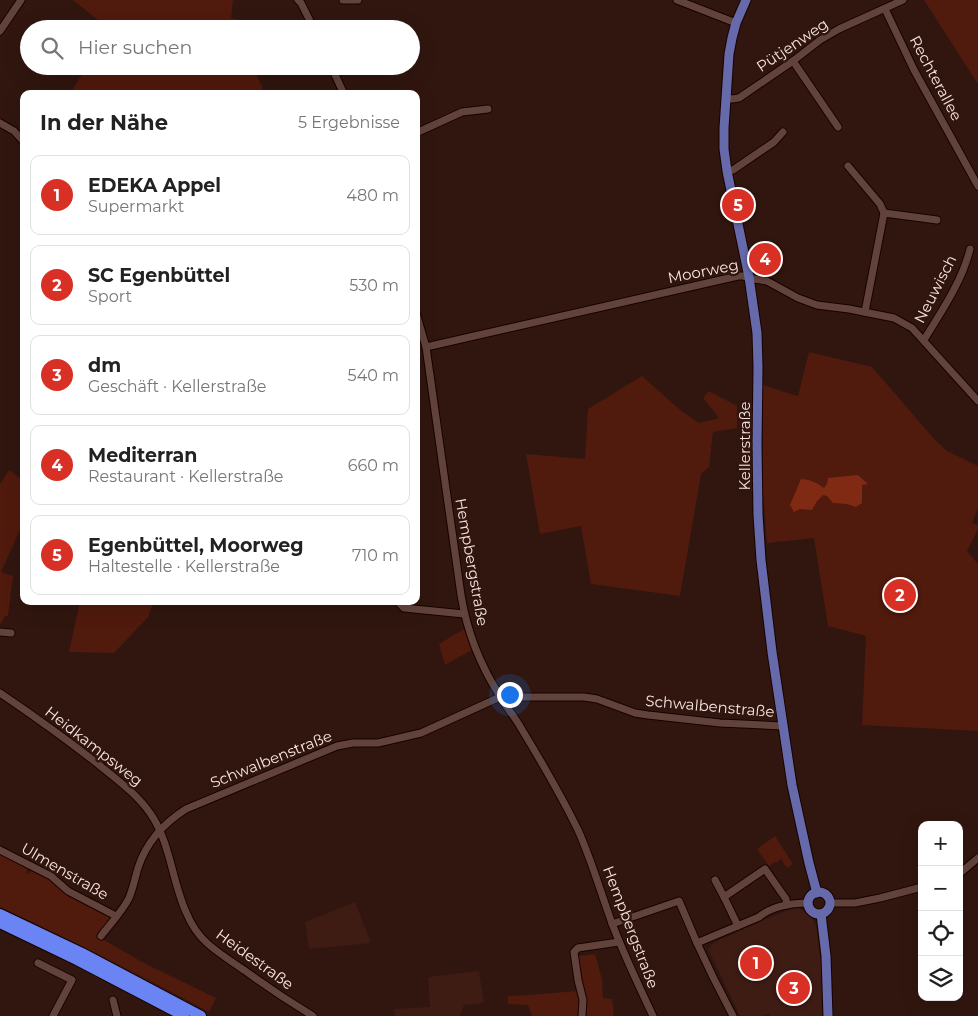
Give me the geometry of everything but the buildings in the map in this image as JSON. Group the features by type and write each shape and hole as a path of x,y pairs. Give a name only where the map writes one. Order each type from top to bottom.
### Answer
{"highway":[{"path":"0,914 90,957 201,1016"},
{"path":"0,922 78,960 184,1016"}],"main road":[{"name":"Kellerstraße","path":"746,0 736,23 729,54 724,139 727,171 749,277 755,319 758,367 757,487 760,545 772,652 792,784 810,869 818,893"},
{"path":"818,893 827,896 830,903 828,910 821,914 815,913 810,909 809,903 811,896 818,893"},
{"path":"821,914 826,956 828,1016"}],"street":[{"path":"0,31 21,0"},
{"path":"298,0 310,20"},
{"path":"343,0 358,0"},
{"path":"677,0 736,23"},
{"name":"Pütjenweg","path":"726,98 739,98 820,40 839,29 903,0"},
{"name":"Rechterallee","path":"885,9 914,70 978,186"},
{"path":"793,61 838,127"},
{"path":"335,75 342,90"},
{"path":"420,131 462,112 488,109"},
{"path":"0,123 14,131 20,138"},
{"path":"727,171 733,170 774,142 783,132"},
{"path":"848,166 880,204 884,213 865,312"},
{"path":"884,213 937,220"},
{"name":"Neuwisch","path":"924,340 946,304 966,263 970,249"},
{"name":"Moorweg","path":"426,347 738,276 749,277 766,281 798,298 817,305 894,318 912,328 978,401"},
{"name":"Hempbergstraße","path":"420,326 426,347 464,614 476,652 500,697 532,744 577,829 594,868 619,942 653,1016"},
{"path":"401,605 404,608 464,614"},
{"path":"0,632 11,632"},
{"name":"Heidkampsweg","path":"0,693 37,718 126,787 145,805 160,831"},
{"name":"Schwalbenstraße","path":"101,936 128,899 144,854 168,822 186,809 337,746 353,743 378,743 421,733 500,697 584,697 597,699 635,713 648,715 720,723 783,726"},
{"name":"Heidestraße","path":"160,831 186,912 196,930 207,943 223,956 313,1016"},
{"name":"Ulmenstraße","path":"0,850 51,876 68,891 116,916"},
{"path":"963,871 978,858"},
{"path":"724,897 765,869 786,899 788,905"},
{"path":"715,880 738,926"},
{"path":"830,903 855,903 918,888"},
{"path":"612,924 679,901 697,943 733,1016"},
{"path":"697,943 759,917 764,913 788,905 809,903"},
{"path":"582,1013 583,1000 574,952 578,948 619,942"},
{"path":"38,963 72,980 54,1016"},
{"path":"114,1000 117,1016"}],"shaded area":[{"path":"73,0 233,0 231,18 240,20 98,20"},
{"path":"924,0 978,0 978,84"},
{"path":"82,75 257,75 263,90 72,90"},
{"path":"809,352 872,367 935,440 947,451 978,466 978,508 972,523 978,525 978,529 967,551 978,564 978,731 862,725 866,636 828,626 814,538 767,543 763,492 763,385 798,396"},
{"path":"642,376 679,409 699,423 719,418 703,398 709,391 737,406 737,428 713,432 709,467 701,474 680,596 591,584 581,526 540,534 526,454 585,459 588,409"},
{"path":"9,470 20,478 20,530 1,572 13,576 8,616 5,616 0,625 0,484"},
{"path":"858,475 868,484 862,485 862,503 856,507 833,503 827,496 823,495 812,510 800,509 794,512 790,505 801,479 813,482 824,488 828,478"},
{"path":"79,605 152,605 148,617 114,653 69,652"},
{"path":"464,629 472,650 445,665 439,644"},
{"path":"775,836 793,864 787,868 781,859 769,866 757,849"},
{"path":"0,854 28,868 26,872 29,874 32,869 53,880 63,892 111,917 97,936 142,962 216,998 209,1012 105,958 0,907"},
{"path":"355,902 371,943 309,949 305,922"},
{"path":"799,908 811,917 816,926 821,964 822,1016 770,1016 769,1014 762,1016 740,1016 708,949 715,942 764,920"},
{"path":"595,954 602,979 603,998 612,999 614,1016 532,1016 528,1005 508,1004 508,996 577,991 571,957"},
{"path":"479,971 484,1003 464,1005 460,1016 395,1016 394,1009 430,1007 428,977"}],"place":[{"name":"Egenbüttel, Moorweg","path":"738,205"},
{"name":"Mediterran","path":"765,259"},
{"name":"SC Egenbüttel","path":"900,595"},
{"name":"EDEKA Appel","path":"756,963"},
{"name":"dm","path":"794,988"}]}
